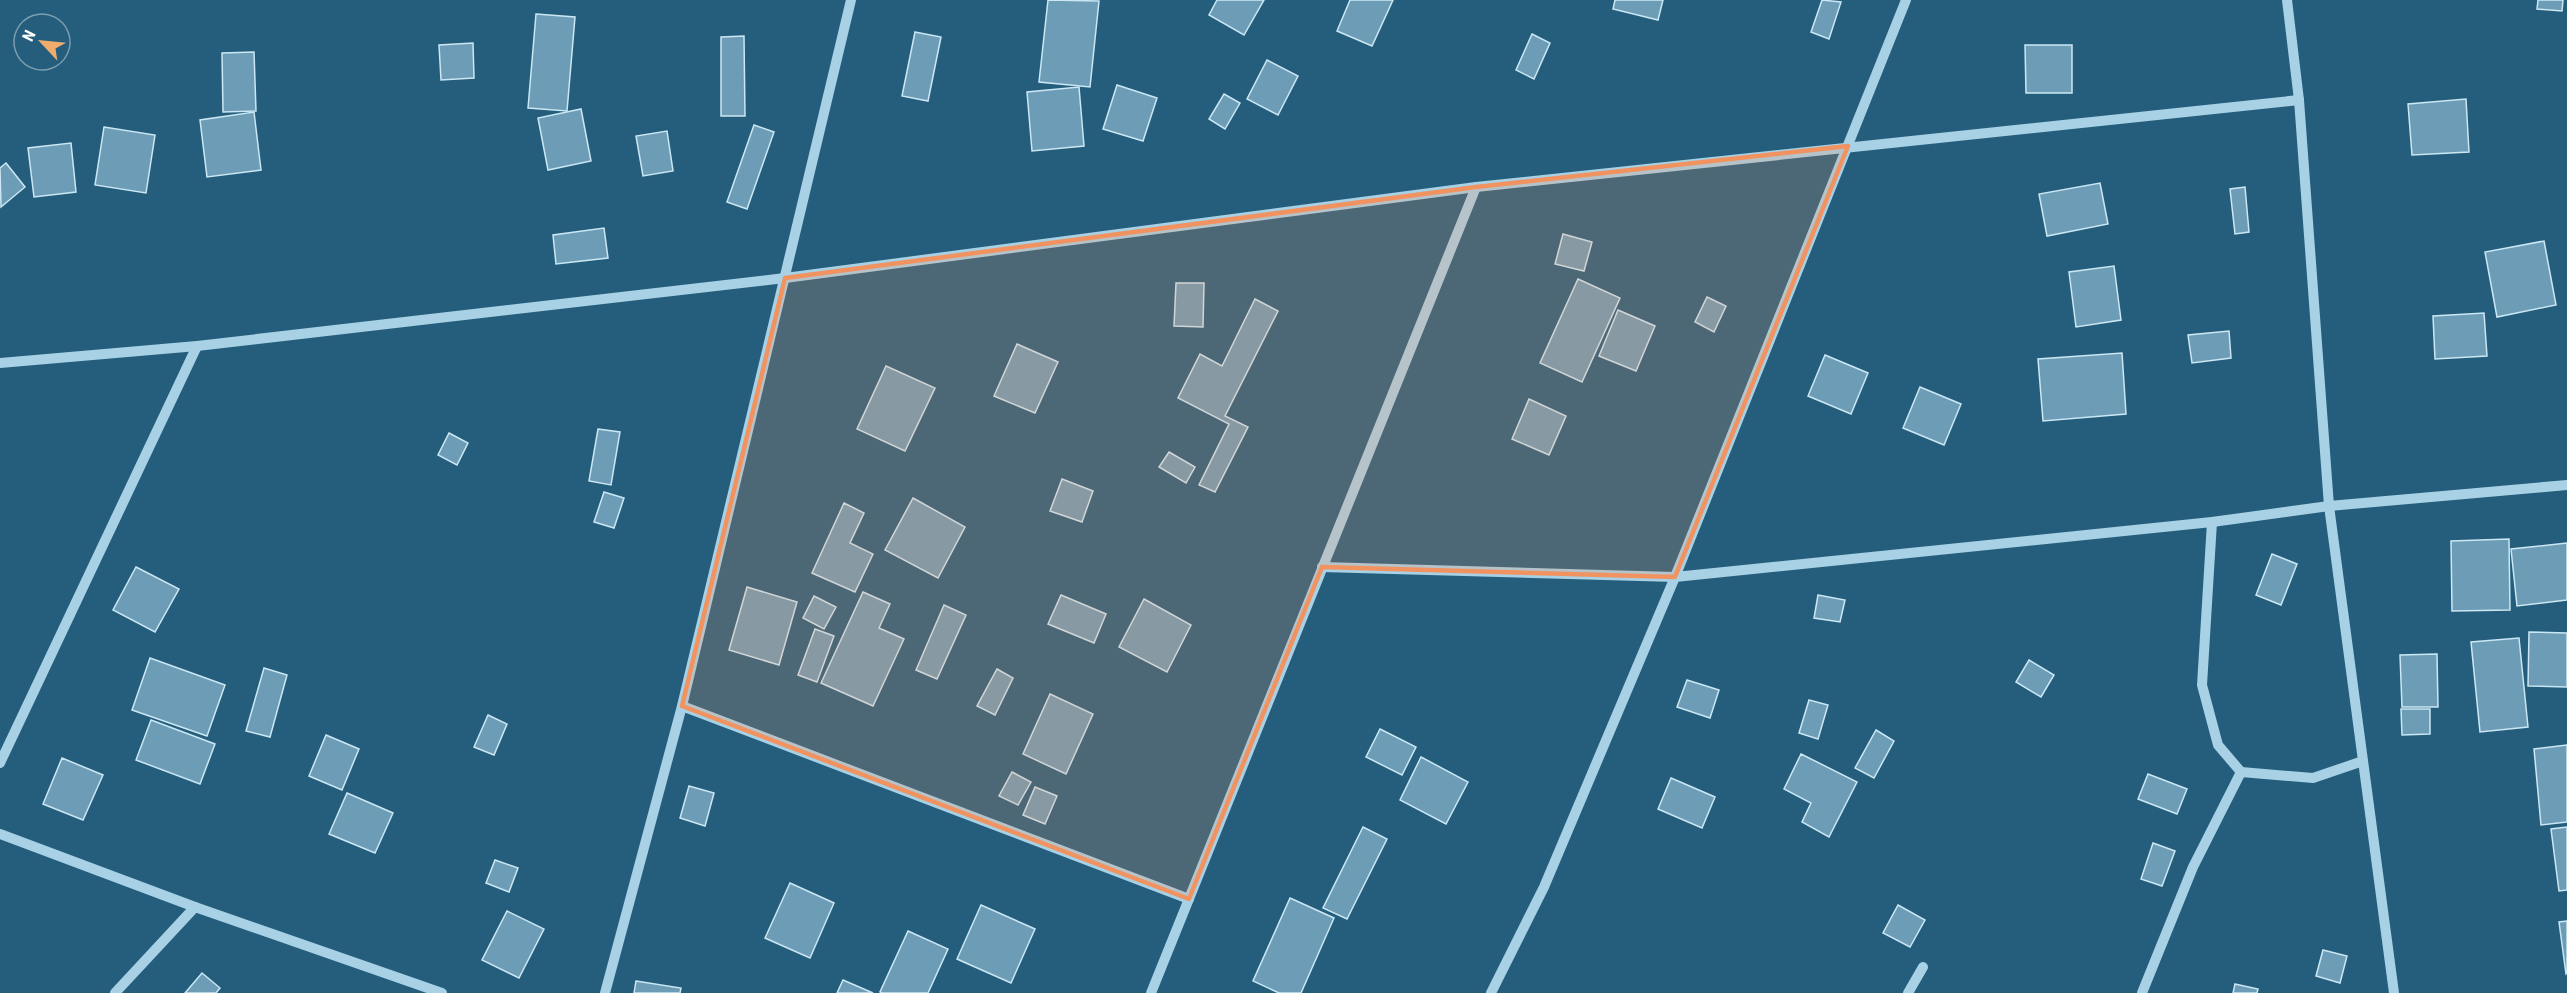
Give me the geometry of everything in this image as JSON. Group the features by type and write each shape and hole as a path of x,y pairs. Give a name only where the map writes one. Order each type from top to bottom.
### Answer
{"street":[{"path":"605,993 682,706 851,0"},
{"path":"1491,993 1544,887 1675,577 1906,0"},
{"path":"2287,0 2299,100 2329,506 2394,993"},
{"path":"0,363 197,346 785,278 1476,187 2299,100"},
{"path":"1151,993 1476,187"},
{"path":"0,763 197,346"},
{"path":"1322,567 1675,577 2212,522 2329,506 2567,484"},
{"path":"2212,522 2202,685 2218,745 2241,772 2313,778 2363,761"},
{"path":"682,706 1189,899"},
{"path":"2142,993 2193,867 2241,772"},
{"path":"0,834 195,907 442,993"},
{"path":"115,993 195,907"},
{"path":"1908,993 1923,967"}],"highlighted area":[{"path":"1848,146 1675,577 1322,567 1189,899 682,706 785,278 1476,187"}],"building":[{"path":"1048,0 1099,1 1090,87 1039,82"},
{"path":"1217,0 1264,0 1244,35 1209,15"},
{"path":"1350,0 1393,0 1372,46 1337,31"},
{"path":"1615,0 1663,0 1658,20 1613,9"},
{"path":"1822,0 1841,2 1829,39 1811,32"},
{"path":"2538,0 2563,0 2562,11 2537,9"},
{"path":"536,14 575,17 567,111 528,108"},
{"path":"915,32 941,37 928,101 902,96"},
{"path":"1532,34 1550,43 1534,79 1516,70"},
{"path":"744,36 745,116 721,116 721,37"},
{"path":"473,43 474,78 441,80 439,45"},
{"path":"2025,45 2072,45 2072,93 2026,93"},
{"path":"254,52 256,111 223,112 222,53"},
{"path":"1267,60 1298,76 1278,115 1247,99"},
{"path":"1117,85 1157,98 1143,141 1103,129"},
{"path":"1079,87 1084,146 1032,151 1027,92"},
{"path":"1224,94 1240,103 1225,129 1209,119"},
{"path":"2466,99 2469,152 2412,155 2408,104"},
{"path":"581,109 591,161 548,170 538,118"},
{"path":"254,112 261,170 207,177 200,120"},
{"path":"754,125 774,132 747,209 727,202"},
{"path":"104,127 155,135 146,193 95,185"},
{"path":"667,131 673,171 643,176 636,136"},
{"path":"71,143 76,192 34,197 28,148"},
{"path":"6,163 25,187 1,207 0,168"},
{"path":"2100,183 2108,224 2047,236 2039,194"},
{"path":"2245,187 2249,232 2235,234 2230,189"},
{"path":"604,228 608,258 556,264 553,235"},
{"path":"1563,234 1592,242 1584,271 1555,264"},
{"path":"2544,241 2556,305 2497,317 2485,252"},
{"path":"2114,266 2121,320 2076,327 2069,272"},
{"path":"1578,279 1620,298 1582,382 1540,363"},
{"path":"1176,283 1204,283 1203,327 1174,326"},
{"path":"1707,297 1726,306 1714,332 1695,322"},
{"path":"1255,299 1278,311 1225,416 1248,427 1215,492 1199,485 1229,424 1178,398 1200,354 1222,366"},
{"path":"1618,310 1655,326 1636,371 1599,356"},
{"path":"2484,313 2487,356 2435,359 2433,316"},
{"path":"2229,331 2231,358 2192,363 2188,335"},
{"path":"1017,344 1058,362 1035,413 994,396"},
{"path":"2122,353 2126,414 2043,421 2038,359"},
{"path":"1825,355 1868,373 1851,414 1808,396"},
{"path":"886,366 935,388 905,451 857,429"},
{"path":"1920,387 1961,404 1944,445 1903,428"},
{"path":"1529,399 1566,416 1549,455 1512,439"},
{"path":"598,429 620,432 611,485 589,481"},
{"path":"449,433 468,443 457,465 438,455"},
{"path":"1169,452 1195,467 1186,483 1159,467"},
{"path":"1062,479 1093,491 1082,522 1050,511"},
{"path":"604,492 624,498 614,528 594,522"},
{"path":"913,498 965,527 938,578 885,550"},
{"path":"844,503 864,513 850,543 873,554 855,592 812,573"},
{"path":"2509,539 2510,610 2452,611 2451,541"},
{"path":"2567,543 2567,600 2517,606 2511,549"},
{"path":"2272,554 2297,564 2281,605 2256,595"},
{"path":"136,567 179,589 155,632 113,610"},
{"path":"747,587 797,602 779,665 729,650"},
{"path":"863,592 890,604 879,628 904,639 873,706 821,683"},
{"path":"1061,595 1106,614 1094,643 1048,624"},
{"path":"1818,595 1845,600 1840,622 1814,618"},
{"path":"814,596 836,607 824,629 803,618"},
{"path":"1144,599 1191,625 1167,672 1119,647"},
{"path":"944,605 966,615 937,679 916,670"},
{"path":"815,629 834,636 817,682 798,675"},
{"path":"2529,632 2567,633 2567,687 2528,686"},
{"path":"2519,638 2528,727 2480,732 2471,642"},
{"path":"2437,654 2438,707 2402,707 2400,655"},
{"path":"150,658 225,685 207,736 132,710"},
{"path":"2029,660 2054,675 2041,697 2016,682"},
{"path":"264,668 287,675 270,737 246,731"},
{"path":"997,669 1013,678 995,715 977,706"},
{"path":"1687,680 1719,690 1710,718 1677,707"},
{"path":"1050,694 1093,714 1066,774 1023,754"},
{"path":"1809,700 1828,705 1818,739 1799,733"},
{"path":"2401,709 2430,709 2430,734 2402,735"},
{"path":"488,715 507,724 494,755 474,747"},
{"path":"151,720 215,744 200,784 136,760"},
{"path":"1380,729 1416,747 1402,775 1366,757"},
{"path":"1876,730 1894,741 1874,778 1855,768"},
{"path":"326,735 359,749 342,790 309,776"},
{"path":"2567,745 2567,822 2541,825 2534,749"},
{"path":"1801,754 1857,782 1829,837 1802,822 1811,803 1784,789"},
{"path":"1421,757 1468,782 1446,824 1400,800"},
{"path":"62,758 103,775 83,820 43,804"},
{"path":"1012,772 1031,782 1018,805 999,796"},
{"path":"2148,774 2187,789 2177,814 2138,799"},
{"path":"1671,778 1715,797 1702,828 1658,809"},
{"path":"689,786 714,793 705,826 680,818"},
{"path":"1035,787 1057,796 1045,824 1023,815"},
{"path":"347,793 393,813 375,853 329,834"},
{"path":"1363,827 1387,839 1347,919 1323,908"},
{"path":"2567,827 2567,890 2559,891 2551,829"},
{"path":"2153,843 2175,851 2162,886 2141,879"},
{"path":"495,860 518,868 509,892 486,883"},
{"path":"790,883 834,903 810,958 765,938"},
{"path":"1290,898 1334,918 1301,993 1279,993 1253,981"},
{"path":"981,905 1035,929 1011,983 957,959"},
{"path":"1898,905 1925,920 1910,947 1883,933"},
{"path":"507,911 544,929 519,978 482,960"},
{"path":"2567,921 2567,973 2566,974 2559,922"},
{"path":"908,931 948,949 928,993 882,993 880,992"},
{"path":"2323,950 2347,956 2340,983 2316,976"},
{"path":"202,973 220,988 216,993 185,993"},
{"path":"843,980 873,993 837,993"},
{"path":"636,981 681,988 680,993 634,993"},
{"path":"2235,984 2258,989 2257,993 2233,993"}]}
